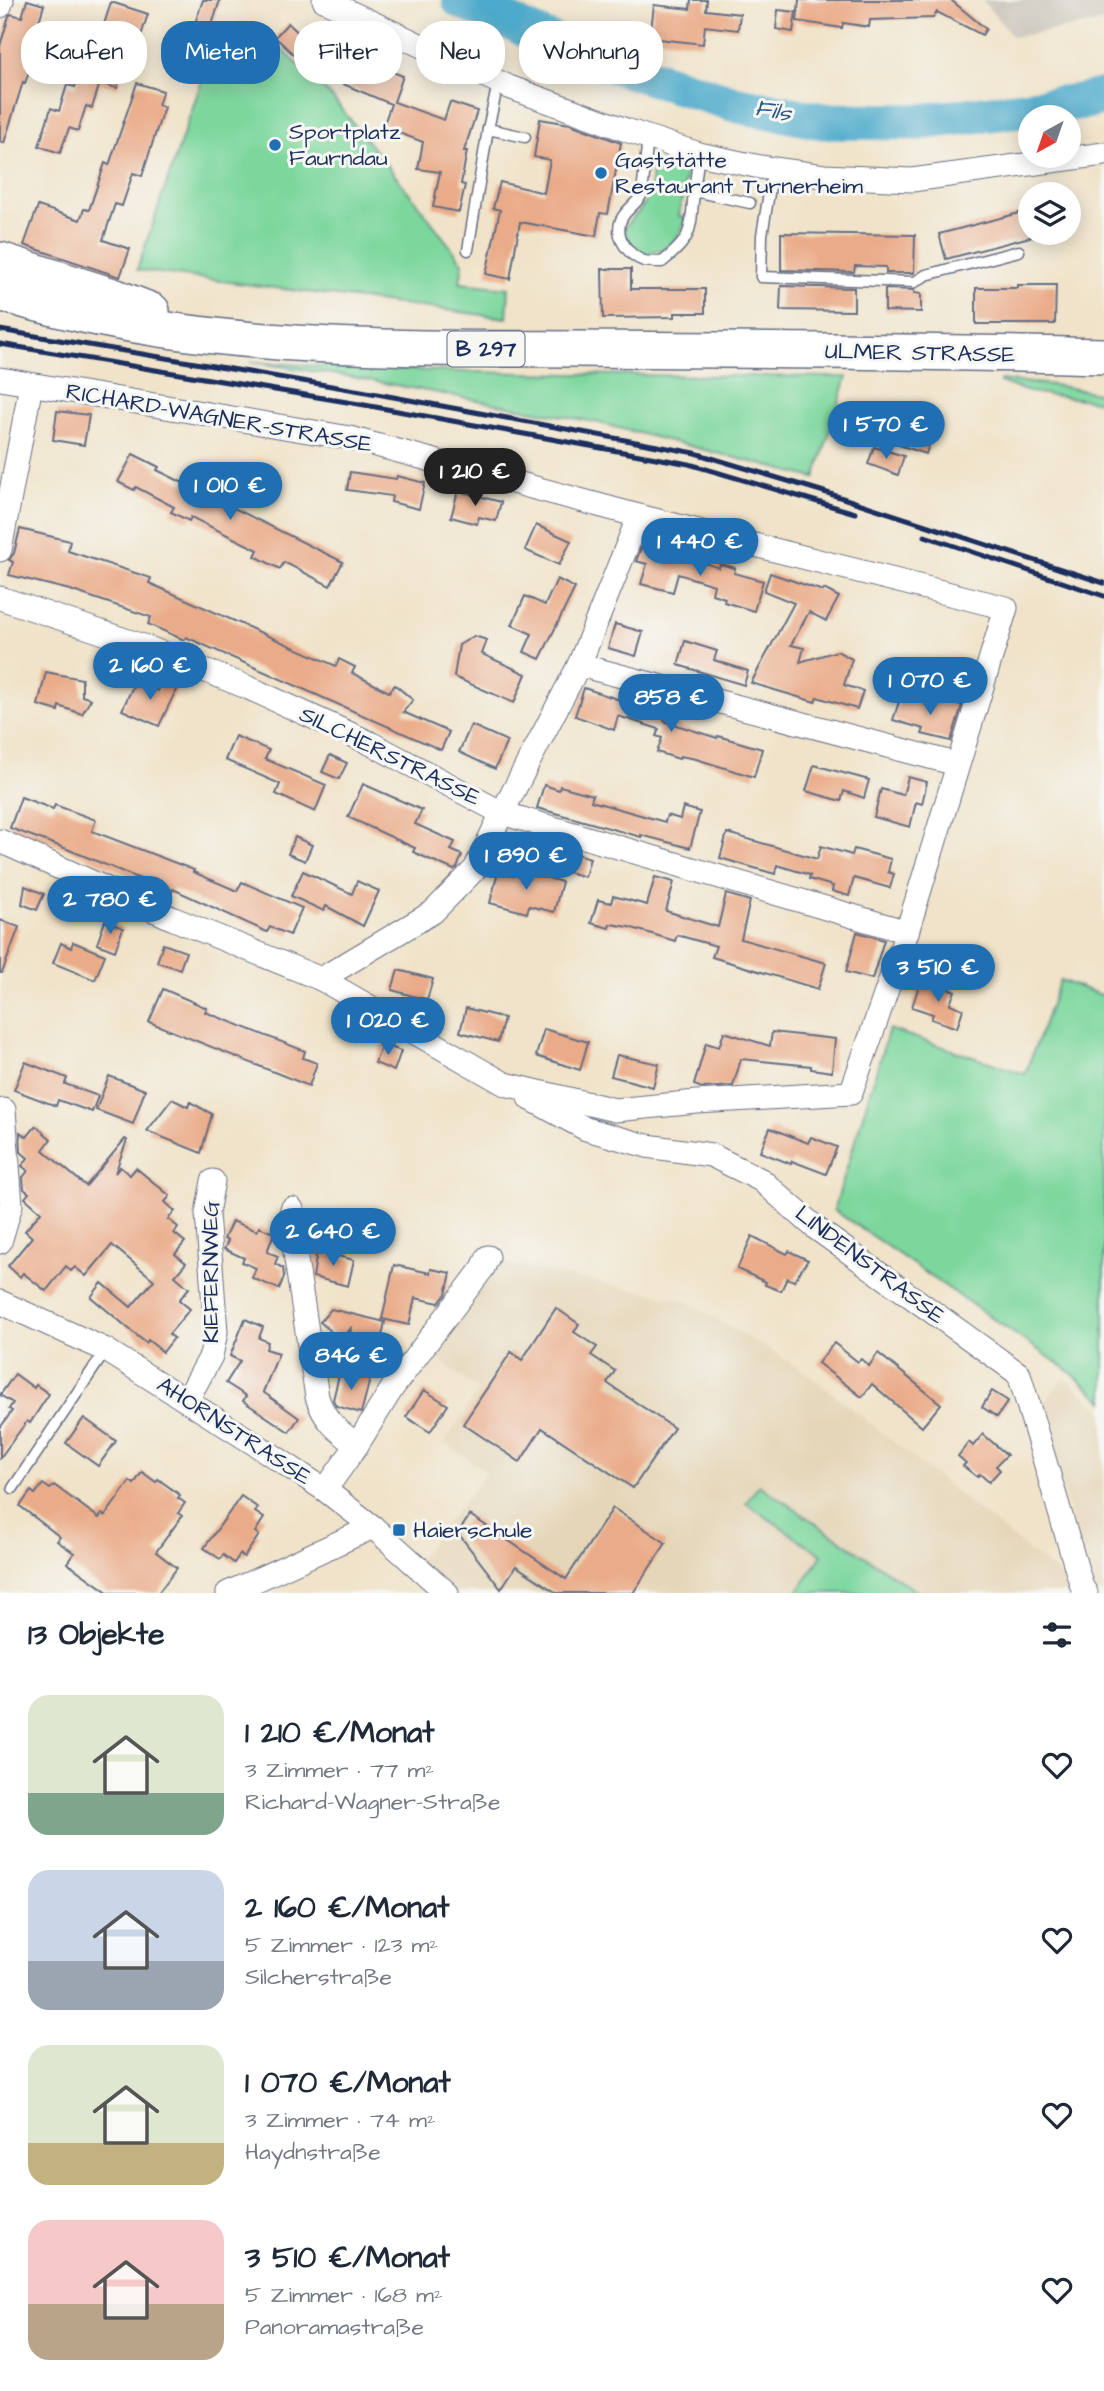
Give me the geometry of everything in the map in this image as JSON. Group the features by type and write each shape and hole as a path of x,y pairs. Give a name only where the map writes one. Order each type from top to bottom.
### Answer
{"main road":[{"name":"B 297","path":"0,260 116,297 217,337"},
{"name":"B 297","path":"0,293 113,321 217,337"},
{"name":"ULMER STRASSE","path":"217,337 293,345 349,347 1104,356"}],"street":[{"path":"0,6 2,0"},
{"path":"324,0 416,44"},
{"path":"501,84 699,154 824,176 912,180 1104,154"},
{"name":"RICHARD-WAGNER-STRASSE","path":"0,379 350,438 639,516 1006,608 956,764"},
{"path":"0,550 32,385"},
{"path":"321,979 433,912 475,869 579,665 639,516"},
{"name":"SILCHERSTRASSE","path":"0,598 149,648 249,688 370,743 502,813 907,932"},
{"path":"505,1084 615,1110 851,1093 907,932 956,764 579,665"},
{"name":"LINDENSTRASSE","path":"0,841 174,919 321,979 586,1129 647,1146 711,1155 761,1180 817,1229 1019,1374 1086,1593"},
{"path":"0,1242 11,1205 4,1110"},
{"name":"KIEFERNWEG","path":"187,1400 211,1356 216,1332 207,1213 213,1181"},
{"path":"292,1209 290,1220 321,1411 331,1424 357,1445"},
{"path":"325,1490 393,1387 483,1268 488,1257"},
{"name":"AHORNSTRASSE","path":"0,1302 106,1350 187,1400 325,1490 373,1527 447,1593"},
{"path":"228,1593 373,1527"}],"lane":[{"path":"468,250 498,84"},
{"path":"488,129 525,137"},
{"path":"648,137 642,194 639,202 621,219 620,231 624,246 643,261 662,262 681,247 690,232 702,190 699,154"},
{"path":"773,169 762,234 761,277 915,282 926,275 1019,251"},
{"path":"702,190 751,203"},
{"path":"13,1488 106,1350"}],"shaded area":[{"path":"982,0 1104,0 1104,22 1013,37"},
{"path":"491,1260 687,1301 806,1372 1082,1593 452,1593 417,1561 487,1472 444,1443 479,1390 424,1349"},
{"path":"1064,1377 1104,1412 1104,1593 1096,1593 1092,1589 1040,1408"}],"green space":[{"name":"Sportplatz Faurndau","path":"280,47 294,61 294,84 318,84 331,96 463,263 460,283 509,288 507,318 137,270 201,84 280,84"},
{"path":"653,162 687,166 679,216 686,218 680,234 672,244 644,254 633,245 625,231 648,197"},
{"path":"251,362 474,372 847,377 815,478 595,422 346,376"},
{"path":"1000,380 1053,385 1104,394 1104,402 1029,392"},
{"path":"1060,980 1104,996 1104,1401 1069,1371 834,1210 889,1029 1025,1074"},
{"path":"759,1485 919,1593 797,1593 822,1555 746,1503"}],"building":[{"path":"27,0 44,5 39,21 21,21 22,84 4,143 0,142 0,46 9,16 11,14 22,17"},
{"path":"203,0 220,0 213,21 196,21"},
{"path":"691,0 707,0 706,10 740,14 738,30 705,26 703,44 663,39 663,21 652,21 654,5 690,9"},
{"path":"799,0 951,0 986,29 982,35 937,12 933,18 870,20 869,27 843,23 842,28 797,21"},
{"path":"111,2 148,14 146,21 105,21"},
{"path":"778,10 796,12 793,32 776,29"},
{"path":"288,23 294,29 294,55 280,42 280,32"},
{"path":"76,84 100,84 92,108 86,106 78,131 69,128 60,153 39,146 51,108 59,111 67,85 75,87"},
{"path":"137,84 163,91 158,105 164,107 142,176 133,173 122,206 115,204 103,240 130,249 120,277 24,245 38,206 80,220 84,209 89,210 105,163 109,165"},
{"path":"343,84 400,84 394,102 444,120 450,102 477,111 464,151 467,151 461,184 465,185 459,212 433,207 440,172 418,169 423,142 383,127 391,104"},
{"path":"540,119 570,124 621,143 608,214 600,213 596,236 520,222 510,279 486,274 500,210 493,208 500,182 544,193 550,160 534,157"},
{"path":"1018,213 1018,240 946,259 939,234"},
{"path":"781,233 915,235 914,273 886,273 886,267 855,266 854,272 781,270"},
{"path":"602,269 631,269 631,289 705,289 705,313 675,313 675,317 603,318"},
{"path":"1018,285 1056,285 1055,324 976,324 976,288 1018,288"},
{"path":"781,286 854,288 854,311 780,310"},
{"path":"885,289 914,290 914,293 921,294 921,312 885,311"},
{"path":"57,411 89,415 84,445 53,440"},
{"path":"909,417 935,425 926,454 899,445"},
{"path":"874,447 904,456 898,475 868,464"},
{"path":"133,454 159,467 157,470 343,562 330,586 284,562 280,569 255,556 258,550 191,517 189,521 171,512 174,507 136,487 134,490 118,482"},
{"path":"350,472 396,479 397,476 425,483 419,509 391,502 392,496 347,490"},
{"path":"458,491 501,502 496,521 479,517 477,524 451,517"},
{"path":"536,525 571,541 559,565 525,550"},
{"path":"20,529 70,541 68,551 151,578 149,583 336,666 339,659 355,667 352,673 389,692 395,685 413,700 403,712 449,732 441,750 186,637 184,640 148,624 151,617 70,590 9,575 13,562 9,560 14,553"},
{"path":"641,548 682,559 683,555 719,568 720,564 735,568 734,573 763,581 754,611 724,602 725,598 712,594 714,585 678,574 673,592 641,584 647,564 636,561"},
{"path":"770,573 823,591 824,589 839,597 826,621 809,612 791,645 804,648 800,662 837,651 852,659 844,685 863,691 857,709 817,697 815,702 751,683 794,603 764,591"},
{"path":"557,579 575,588 540,659 524,652 532,634 512,625 525,596 545,605"},
{"path":"615,624 643,632 636,656 608,648"},
{"path":"474,636 487,640 482,654 526,674 514,703 454,677 459,645"},
{"path":"685,641 717,651 714,660 748,671 744,685 678,665"},
{"path":"46,672 82,679 82,696 91,699 82,714 59,706 58,711 38,705"},
{"path":"163,679 178,686 159,726 122,710 135,682 158,691"},
{"path":"584,688 623,701 624,698 641,703 640,707 666,715 664,721 762,749 754,777 696,759 680,756 679,759 657,752 662,738 656,736 659,729 618,716 614,730 575,716"},
{"path":"901,696 933,705 935,698 962,705 951,741 922,734 924,729 893,720"},
{"path":"471,725 507,741 495,769 459,752"},
{"path":"235,736 269,750 265,759 326,785 315,812 276,794 280,784 225,760"},
{"path":"330,755 347,763 339,779 322,772"},
{"path":"814,765 869,780 864,798 844,791 841,801 806,791"},
{"path":"908,777 927,782 922,804 916,802 910,827 874,817 881,789 903,795"},
{"path":"363,784 422,810 415,824 455,842 451,850 462,855 457,868 454,870 413,852 415,848 348,817"},
{"path":"544,785 559,790 560,786 593,795 591,801 665,822 667,815 680,819 683,807 700,812 690,848 537,808"},
{"path":"21,797 53,809 55,805 96,820 92,831 194,870 193,872 237,891 242,882 302,908 290,935 270,927 267,932 173,889 170,895 152,887 153,884 10,828"},
{"path":"727,833 817,859 821,846 852,855 854,849 891,859 888,872 894,874 890,888 854,878 849,896 832,891 833,886 809,879 810,875 777,865 775,874 720,858"},
{"path":"295,837 312,845 305,861 288,854"},
{"path":"561,849 590,858 585,877 555,868"},
{"path":"515,869 562,882 554,912 529,906 527,913 490,903 498,872 513,876"},
{"path":"303,871 352,894 357,881 379,891 363,926 326,906 324,911 291,896"},
{"path":"655,877 674,882 666,911 718,927 726,894 750,901 741,939 826,963 818,989 712,957 716,946 677,935 675,941 629,927 610,924 609,928 591,923 598,900 611,903 613,896 647,905"},
{"path":"25,886 44,894 37,910 22,904"},
{"path":"0,920 19,927 2,973 0,973"},
{"path":"105,921 123,928 115,951 97,944"},
{"path":"857,932 884,940 872,979 846,972"},
{"path":"73,942 105,955 95,980 53,963 61,943 71,948"},
{"path":"163,944 186,952 180,969 157,962"},
{"path":"398,970 433,979 427,1000 392,990"},
{"path":"921,980 955,991 950,1004 963,1009 957,1028 931,1019 933,1014 912,1007"},
{"path":"163,989 207,1008 205,1012 305,1051 303,1058 317,1063 309,1086 149,1022"},
{"path":"466,1008 504,1018 498,1042 460,1032"},
{"path":"544,1029 588,1042 580,1070 536,1056"},
{"path":"724,1032 770,1046 772,1032 835,1039 832,1072 811,1069 811,1066 741,1059 733,1086 702,1088 694,1085 706,1043 719,1047"},
{"path":"382,1044 401,1051 394,1071 375,1063"},
{"path":"617,1055 659,1064 653,1087 611,1076"},
{"path":"25,1062 67,1078 65,1084 98,1096 92,1112 58,1100 56,1106 14,1090"},
{"path":"109,1076 145,1090 133,1124 96,1110"},
{"path":"172,1099 188,1107 190,1102 212,1114 201,1153 147,1131"},
{"path":"36,1126 51,1139 43,1150 86,1186 125,1139 127,1140 115,1173 120,1167 130,1175 136,1168 170,1196 165,1202 175,1211 168,1219 178,1227 174,1233 185,1242 175,1254 186,1263 175,1276 189,1288 179,1300 190,1309 169,1334 174,1338 163,1352 148,1340 146,1343 91,1297 102,1283 131,1307 154,1280 112,1245 86,1276 75,1267 71,1271 66,1266 46,1291 23,1273 20,1277 8,1266 32,1237 25,1231 41,1212 25,1198 29,1193 24,1189 23,1177 28,1171 22,1166 28,1158 21,1152 20,1132 27,1137"},
{"path":"770,1128 808,1143 811,1137 837,1147 826,1174 760,1152"},
{"path":"232,1221 257,1231 259,1227 274,1233 267,1252 278,1256 275,1264 283,1268 284,1277 279,1289 252,1278 256,1268 242,1262 244,1258 224,1249 228,1241 224,1239"},
{"path":"752,1236 787,1254 789,1251 808,1260 794,1281 787,1278 781,1291 737,1269"},
{"path":"317,1251 354,1260 348,1286 313,1277"},
{"path":"394,1265 430,1273 431,1269 451,1273 446,1294 439,1303 415,1298 409,1325 382,1319"},
{"path":"556,1308 579,1324 574,1332 597,1347 591,1355 615,1371 607,1383 674,1428 633,1488 542,1428 520,1462 463,1424 511,1352 522,1360"},
{"path":"331,1309 385,1322 379,1350 348,1343 352,1326 342,1341 320,1322"},
{"path":"245,1319 263,1327 259,1338 268,1342 266,1349 279,1353 263,1392 299,1418 289,1432 243,1401 246,1396 226,1383 240,1361 230,1356"},
{"path":"834,1343 858,1362 861,1359 869,1366 878,1353 941,1404 922,1427 872,1384 862,1397 818,1363"},
{"path":"340,1371 370,1379 361,1413 336,1406 333,1400"},
{"path":"15,1374 34,1388 36,1385 49,1394 30,1423 27,1421 0,1458 0,1428 12,1411 9,1409 13,1403 0,1395"},
{"path":"424,1390 448,1405 430,1432 406,1417"},
{"path":"992,1391 1008,1401 997,1417 982,1407"},
{"path":"84,1418 116,1441 98,1466 66,1443"},
{"path":"983,1434 1007,1455 996,1466 1000,1470 989,1482 963,1466 966,1463 958,1456 969,1442 973,1446"},
{"path":"142,1472 156,1482 158,1479 180,1495 178,1498 185,1503 178,1513 182,1516 156,1552 177,1568 158,1593 109,1593 67,1563 74,1553 57,1541 60,1537 20,1506 31,1491 35,1494 43,1484 50,1489 54,1485 99,1518 102,1514 105,1516 130,1481 134,1484"},
{"path":"241,1496 258,1508 255,1512 264,1518 255,1532 259,1535 244,1557 240,1554 234,1563 223,1555 220,1559 204,1548"},
{"path":"613,1508 666,1543 633,1593 557,1593 516,1566 501,1589 458,1533 470,1515 566,1579"}],"waterway":[{"name":"Fils","path":"460,0 588,57 738,105 823,121 920,122 1085,101 1104,96"}],"railway":[{"path":"0,330 361,391 695,453 1104,583"},
{"path":"0,344 359,404 689,464 855,513"},
{"path":"925,536 1104,596"}],"place":[{"name":"Sportplatz Faurndau","path":"275,145"},
{"name":"Gaststätte Restaurant Turnerheim","path":"601,173"},
{"name":"Haierschule","path":"399,1530"}]}
